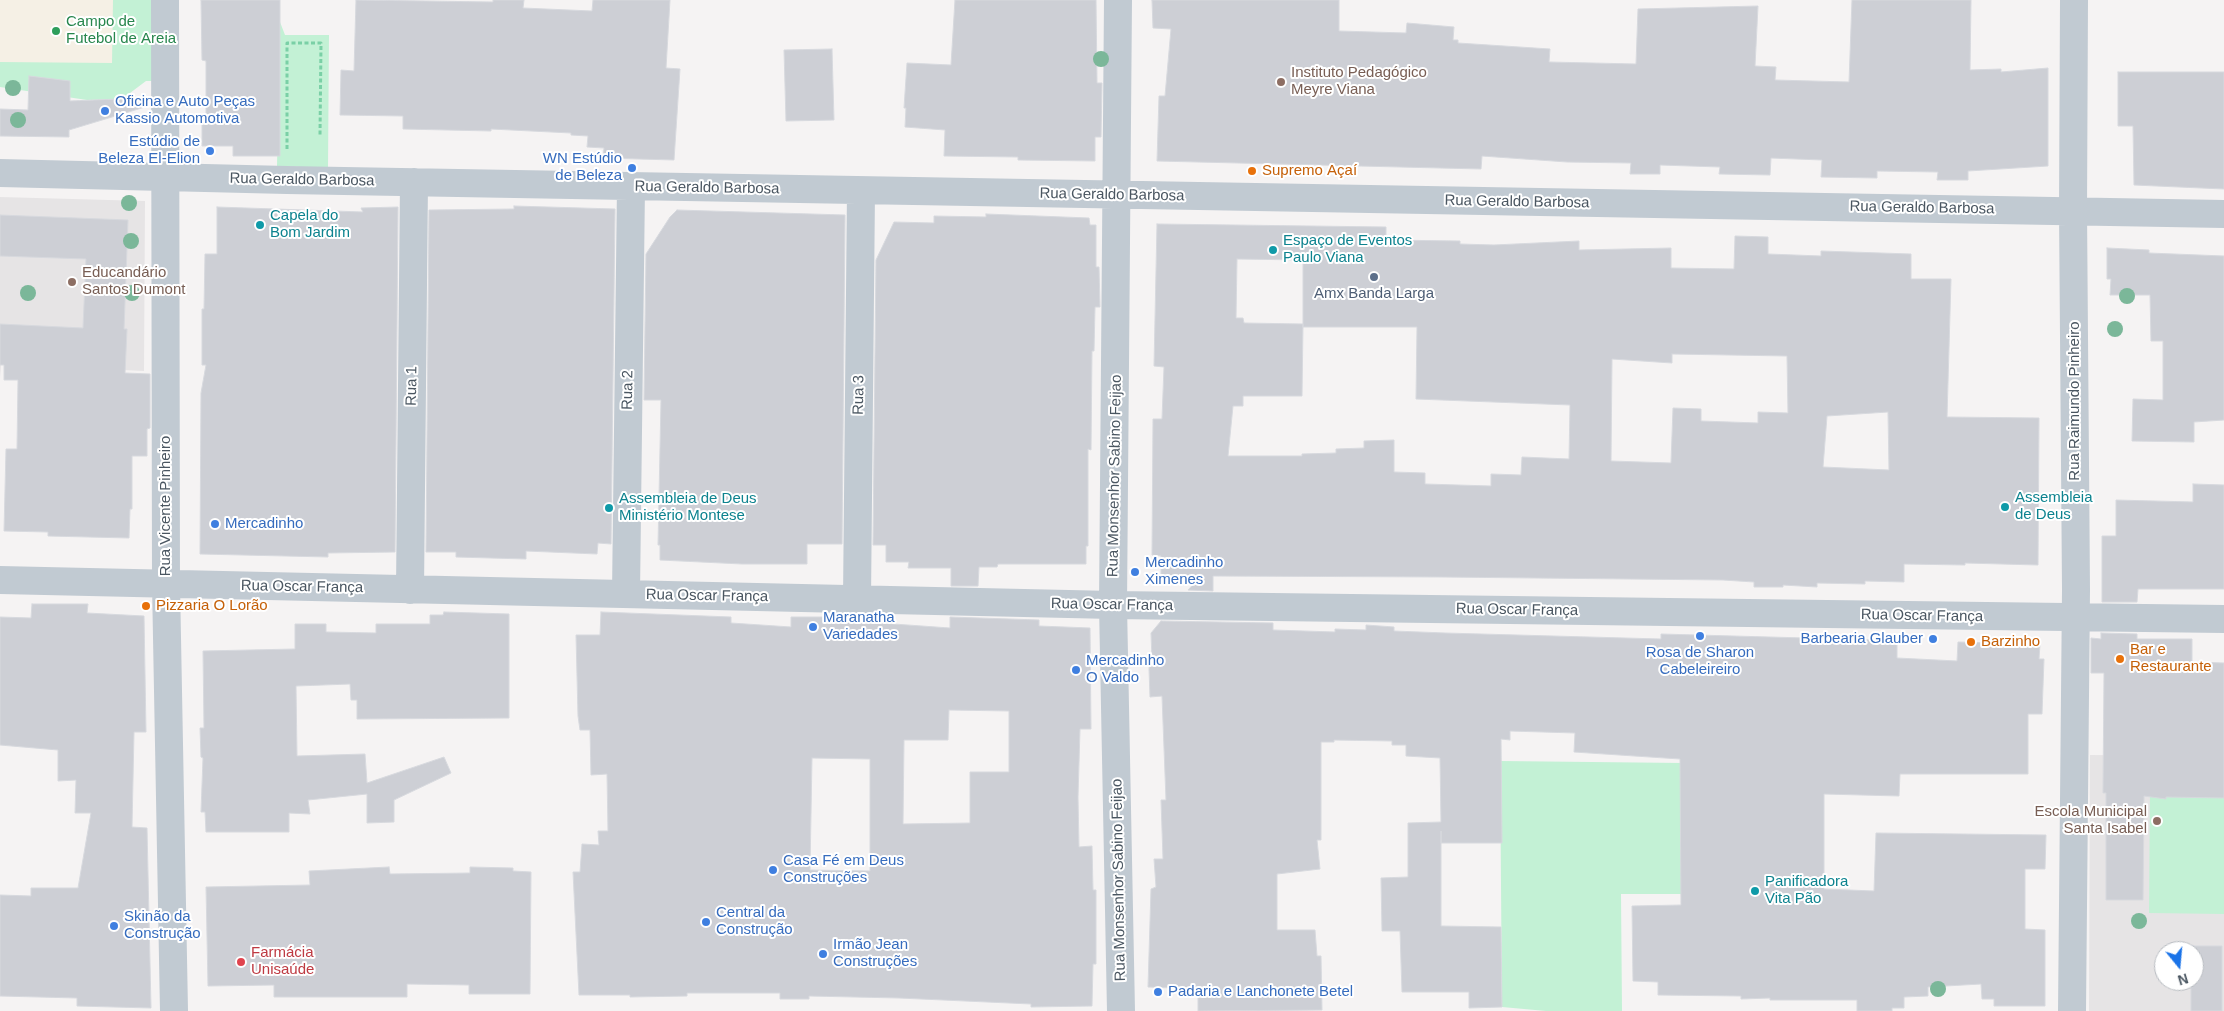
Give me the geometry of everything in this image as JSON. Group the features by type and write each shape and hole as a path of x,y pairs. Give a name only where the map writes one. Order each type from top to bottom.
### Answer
{"street":[{"name":"Rua Vicente Pinheiro","path":"165,0 166,584 174,1011"},
{"name":"Rua Monsenhor Sabino Feijao","path":"1118,0 1114,605 1121,1011"},
{"name":"Rua Raimundo Pinheiro","path":"2072,1011 2075,618 2074,0"},
{"name":"Rua Geraldo Barbosa","path":"0,173 861,191 2224,214"},
{"name":"Rua 1","path":"410,590 414,182"},
{"name":"Rua 2","path":"626,594 631,186"},
{"name":"Rua 3","path":"857,599 861,191"},
{"name":"Rua Oscar França","path":"0,580 1114,605 2224,619"}],"path":[{"path":"287,180 286,43 321,43 320,135"}],"shaded area":[{"name":"Educandário Santos Dumont","path":"0,197 145,201 144,371 1,364 0,378"},
{"name":"Escola Municipal Santa Isabel","path":"2090,755 2224,756 2224,1011 2089,1011"}],"green space":[{"path":"0,0 152,0 152,81 146,81 122,99 87,100 0,87"},
{"path":"280,22 285,35 329,35 328,168 277,166"},
{"path":"1500,761 1683,763 1683,894 1621,894 1622,1011 1546,1011 1502,1007"},
{"path":"2150,788 2224,788 2224,914 2149,913"}],"sand":[{"name":"Campo de Futebol de Areia","path":"0,0 113,0 112,63 0,62"}],"building":[{"path":"201,0 280,0 280,156 233,156 233,146 202,146 202,116 206,116 206,61 202,60"},
{"path":"356,0 493,2 493,0 524,0 523,8 592,11 593,0 670,0 666,68 680,69 674,160 603,158 604,148 587,147 588,136 571,135 571,133 491,129 491,131 403,129 403,116 340,115 341,70 354,71"},
{"path":"955,0 1096,0 1097,83 1102,83 1101,137 1095,137 1095,161 1018,160 1018,157 944,156 945,130 905,127 906,108 904,108 907,63 951,65"},
{"path":"1152,0 1339,0 1339,31 1406,33 1407,23 1454,27 1453,40 1458,40 1458,43 1550,49 1549,62 1636,64 1638,9 1758,6 1755,66 1776,67 1775,80 1849,82 1852,0 1971,0 1970,70 2001,69 2001,72 2048,68 2048,166 1968,171 1968,180 1937,180 1938,172 1877,171 1877,178 1821,177 1822,160 1771,158 1770,175 1719,174 1720,167 1660,165 1660,174 1630,174 1631,163 1567,162 1482,156 1481,169 1157,161 1159,96 1165,96 1171,29 1153,28"},
{"path":"832,49 834,120 786,121 784,50"},
{"path":"2118,72 2224,72 2224,189 2134,185 2133,126 2118,126"},
{"path":"29,76 70,81 70,101 143,98 145,107 69,130 69,137 0,136 0,109 28,110"},
{"path":"514,206 615,209 611,544 598,543 597,554 526,551 526,559 456,557 456,552 426,552 429,210 514,209"},
{"path":"217,207 363,212 361,208 398,207 395,552 328,553 328,557 200,554 201,393 206,365 202,365 202,309 204,309 205,254 217,254"},
{"path":"677,210 845,215 842,544 807,544 807,564 742,564 660,560 660,545 658,545 661,400 644,400 646,254 670,217"},
{"path":"986,214 1089,218 1090,225 1096,225 1096,267 1099,267 1100,307 1095,307 1094,351 1092,351 1091,450 1088,449 1088,546 1086,546 1086,564 998,564 997,567 979,567 978,586 951,586 951,568 908,568 909,562 886,562 886,545 873,545 876,260 894,222 934,223 934,216 986,217"},
{"path":"0,215 128,220 124,329 127,329 125,373 150,374 150,428 147,429 147,456 132,456 132,509 130,509 129,538 48,536 48,532 4,531 6,449 17,449 18,380 4,380 4,365 0,365 0,324 83,328 86,259 0,256"},
{"path":"1157,224 1386,227 1386,240 1460,241 1460,244 1494,245 1579,241 1579,250 1671,248 1671,268 1734,269 1735,236 1768,237 1768,254 1821,256 1821,251 1911,254 1911,279 1951,279 1947,417 2039,418 2038,565 1904,564 1904,582 1865,581 1865,584 1817,583 1817,587 1783,585 1783,587 1754,587 1754,582 1723,580 1213,576 1213,591 1188,590 1200,577 1161,576 1161,556 1152,555 1153,419 1162,419 1164,367 1154,366","holes":["1237,259 1303,260 1303,324 1244,323 1243,318 1236,318","1303,324 1303,327 1417,327 1416,399 1570,405 1569,459 1522,457 1521,475 1491,474 1491,486 1425,484 1425,473 1394,472 1394,440 1364,441 1364,448 1336,449 1336,453 1302,454 1302,456 1228,456 1233,406 1243,406 1243,396 1302,396","1672,354 1787,356 1788,413 1758,412 1758,423 1701,421 1701,409 1673,408 1671,463 1611,461 1612,359 1672,363","1888,412 1889,470 1823,467 1827,416"]},
{"path":"2107,248 2149,250 2149,253 2224,256 2224,420 2194,422 2194,442 2132,441 2133,399 2163,400 2163,341 2151,341 2150,295 2110,295 2111,279 2107,279"},
{"path":"2193,484 2224,485 2224,589 2138,589 2137,602 2102,602 2102,536 2116,536 2116,500 2193,502"},
{"path":"32,604 88,604 87,613 144,616 146,732 134,732 132,827 147,828 151,1008 77,1006 77,998 0,996 0,895 31,896 31,888 78,888 91,813 75,813 76,780 58,781 58,750 0,745 0,617 31,618"},
{"path":"444,612 509,614 509,718 357,719 357,700 351,700 350,684 296,686 297,756 365,754 367,783 444,757 451,773 394,800 394,822 367,823 367,794 308,800 310,814 289,813 289,832 206,832 205,812 201,812 203,758 201,757 200,728 204,728 203,651 295,649 295,624 326,624 326,632 376,633 376,624 430,624 430,615 443,615"},
{"path":"601,612 731,617 731,623 791,627 791,617 823,617 823,619 950,628 950,617 1039,620 1039,626 1090,628 1091,729 1080,729 1078,797 1079,847 1092,846 1093,890 1096,890 1096,964 1093,964 1092,1006 1031,1007 1031,1004 899,998 809,996 809,999 780,999 780,993 687,993 687,996 630,997 630,995 579,995 573,872 580,872 582,844 599,845 598,831 608,831 607,774 591,775 590,730 580,730 576,635 600,635","holes":["949,710 1009,711 1009,772 970,772 970,823 903,824 904,740 948,740","812,758 870,759 870,871 810,870"]},
{"path":"1161,621 1273,623 1273,630 1335,632 1335,629 1366,630 1366,625 1394,627 1394,631 1445,633 1661,639 1661,634 1878,640 1897,641 1897,658 1957,661 1958,642 2040,644 2039,659 2044,659 2042,714 2028,714 2028,774 1900,774 1899,796 1824,794 1824,889 1874,891 1876,833 2046,835 2045,869 2025,869 2025,929 2045,930 2045,1006 1994,1006 1994,999 1982,999 1981,984 1928,987 1928,996 1904,997 1904,1008 1892,1008 1892,1011 1857,1011 1857,1000 1770,1000 1770,998 1741,999 1741,996 1658,995 1658,982 1633,981 1632,906 1681,905 1680,759 1574,752 1575,733 1510,731 1510,740 1501,739 1502,843 1441,843 1441,926 1501,927 1502,1007 1469,1008 1469,992 1402,992 1400,931 1382,931 1381,878 1408,877 1408,823 1441,822 1440,758 1406,756 1406,745 1392,745 1392,741 1334,740 1334,742 1321,742 1321,840 1317,840 1320,869 1277,874 1277,930 1315,930 1317,956 1321,956 1322,1010 1198,1011 1198,989 1148,987 1151,889 1156,887 1154,859 1163,859 1161,800 1166,800 1162,696 1150,697 1149,669 1150,660 1152,660 1151,633"},
{"path":"2101,633 2137,634 2137,639 2192,639 2192,662 2224,663 2224,798 2166,797 2166,799 2144,796 2143,900 2106,900 2106,793 2103,793 2104,673 2091,673 2091,638 2101,639"},
{"path":"389,867 390,874 470,873 470,867 513,868 513,871 531,872 530,994 469,994 469,985 407,984 407,997 274,997 274,985 208,986 206,887 310,885 309,871"},
{"path":"2204,946 2222,946 2222,1011 2191,1011 2191,991 2204,991"}],"place":[{"name":"Campo de Futebol de Areia","path":"56,31"},
{"name":"Instituto Pedagógico Meyre Viana","path":"1281,82"},
{"name":"Oficina e Auto Peças Kassio Automotiva","path":"105,111"},
{"name":"Estúdio de Beleza El-Elion","path":"210,151"},
{"name":"WN Estúdio de Beleza","path":"632,168"},
{"name":"Supremo Açaí","path":"1252,171"},
{"name":"Capela do Bom Jardim","path":"260,225"},
{"name":"Espaço de Eventos Paulo Viana","path":"1273,250"},
{"name":"Amx Banda Larga","path":"1374,277"},
{"name":"Educandário Santos Dumont","path":"72,282"},
{"name":"Assembleia de Deus","path":"2005,507"},
{"name":"Assembleia de Deus Ministério Montese","path":"609,508"},
{"name":"Mercadinho","path":"215,524"},
{"name":"Mercadinho Ximenes","path":"1135,572"},
{"name":"Pizzaria O Lorão","path":"146,606"},
{"name":"Maranatha Variedades","path":"813,627"},
{"name":"Rosa de Sharon Cabeleireiro","path":"1700,636"},
{"name":"Barbearia Glauber","path":"1933,639"},
{"name":"Barzinho","path":"1971,642"},
{"name":"Bar e Restaurante","path":"2120,659"},
{"name":"Mercadinho O Valdo","path":"1076,670"},
{"name":"Escola Municipal Santa Isabel","path":"2157,821"},
{"name":"Casa Fé em Deus Construções","path":"773,870"},
{"name":"Panificadora Vita Pão","path":"1755,891"},
{"name":"Central da Construção","path":"706,922"},
{"name":"Skinão da Construção","path":"114,926"},
{"name":"Irmão Jean Construções","path":"823,954"},
{"name":"Farmácia Unisaúde","path":"241,962"},
{"name":"Padaria e Lanchonete Betel","path":"1158,992"}]}
